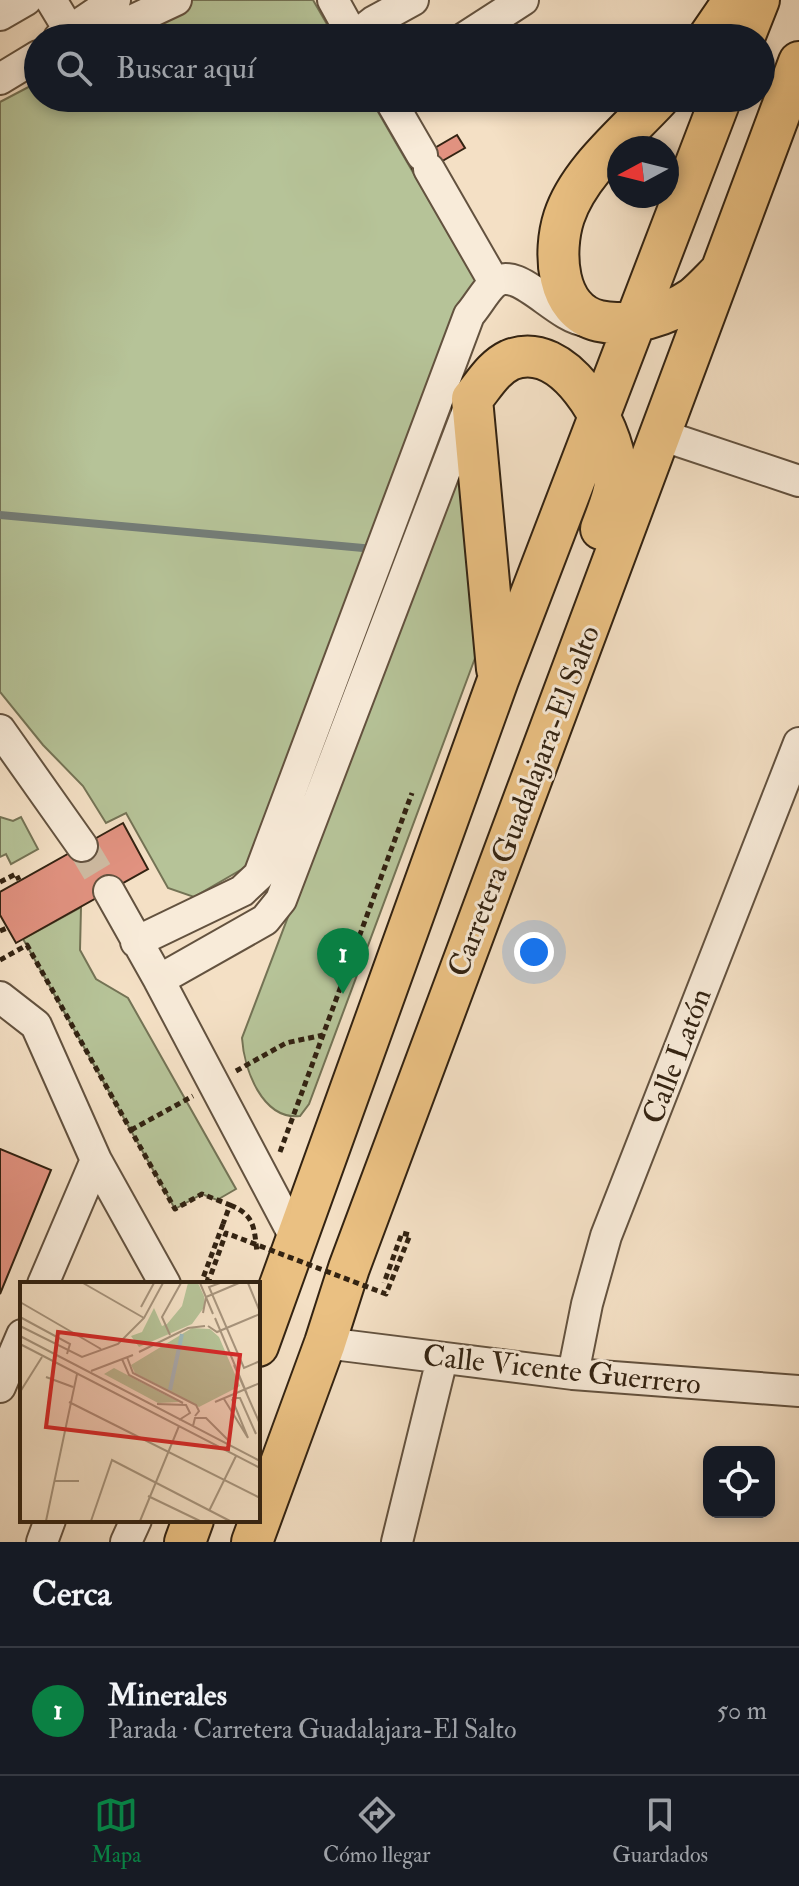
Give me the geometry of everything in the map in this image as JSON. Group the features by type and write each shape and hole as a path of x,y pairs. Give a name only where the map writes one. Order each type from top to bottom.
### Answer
{"main road":[{"path":"718,24 734,0"},
{"path":"750,24 759,0"},
{"name":"Carretera Guadalajara-El Salto","path":"260,1520 349,1268 799,62"},
{"path":"646,112 578,184 564,217 559,244 559,273 564,292 576,308 616,321 668,311 694,297 722,271"},
{"name":"Carretera Guadalajara-El Salto","path":"260,1341 498,680 598,414 616,321 714,112"},
{"path":"497,872 513,771 614,487 614,457 588,396 568,374 536,355 507,362 458,392 498,680"},
{"path":"185,1542 192,1522"},
{"name":"Carretera Guadalajara-El Salto","path":"252,1542 259,1522"}],"street":[{"path":"0,15 26,0"},
{"path":"51,0 55,24"},
{"path":"85,24 115,0"},
{"path":"113,24 176,0"},
{"path":"333,0 361,24 413,0"},
{"path":"486,24 523,0"},
{"path":"0,79 24,65"},
{"path":"397,112 494,282"},
{"path":"159,980 265,920 281,900 458,392 469,315 494,282 512,278 525,283 564,315 581,321 616,321"},
{"path":"136,942 242,891 259,875 458,392"},
{"path":"661,435 799,481"},
{"path":"0,730 82,846"},
{"name":"Calle Latón","path":"573,1374 587,1304 606,1236 799,743"},
{"path":"259,875 281,900"},
{"path":"109,891 297,1241"},
{"path":"0,997 36,1025 96,1160 164,1282"},
{"path":"44,1282 96,1160"},
{"path":"0,1387 20,1340"},
{"name":"Calle Vicente Guerrero","path":"325,1343 573,1374 799,1391"},
{"path":"397,1542 442,1359"},
{"path":"42,1542 49,1522"},
{"path":"126,1542 135,1522"}],"path":[{"path":"253,1263 257,1253 253,1224 412,793"},
{"path":"0,882 16,874 19,880"},
{"path":"0,931 7,928"},
{"path":"0,960 27,945 175,1209 202,1194 243,1210 253,1224"},
{"path":"230,1205 203,1278 209,1280 226,1233 386,1294 410,1235 402,1233 384,1283"}],"green space":[{"path":"192,0 313,0 327,24 147,24"},
{"path":"24,89 24,112 378,112 477,283 258,860 194,897 168,888 126,813 106,823 83,786 43,745 0,692 0,102"},
{"path":"461,461 484,634 309,1104 300,1116 287,1115 275,1110 258,1090 247,1064 242,1038"},
{"path":"0,817 13,821 21,817 38,849 11,864 6,854 0,857"},
{"path":"81,907 80,950 96,979 128,998 236,1189 217,1200 202,1194 175,1209 23,939"}],"building":[{"path":"457,135 465,148 416,176 409,163"},
{"path":"123,823 148,869 16,943 0,915 0,892"},
{"path":"0,1149 51,1170 0,1294"}],"waterway":[{"path":"0,515 374,549"}],"tunnel":[{"path":"82,846 109,891"}],"place":[{"name":"Minerales","path":"343,994"}]}
